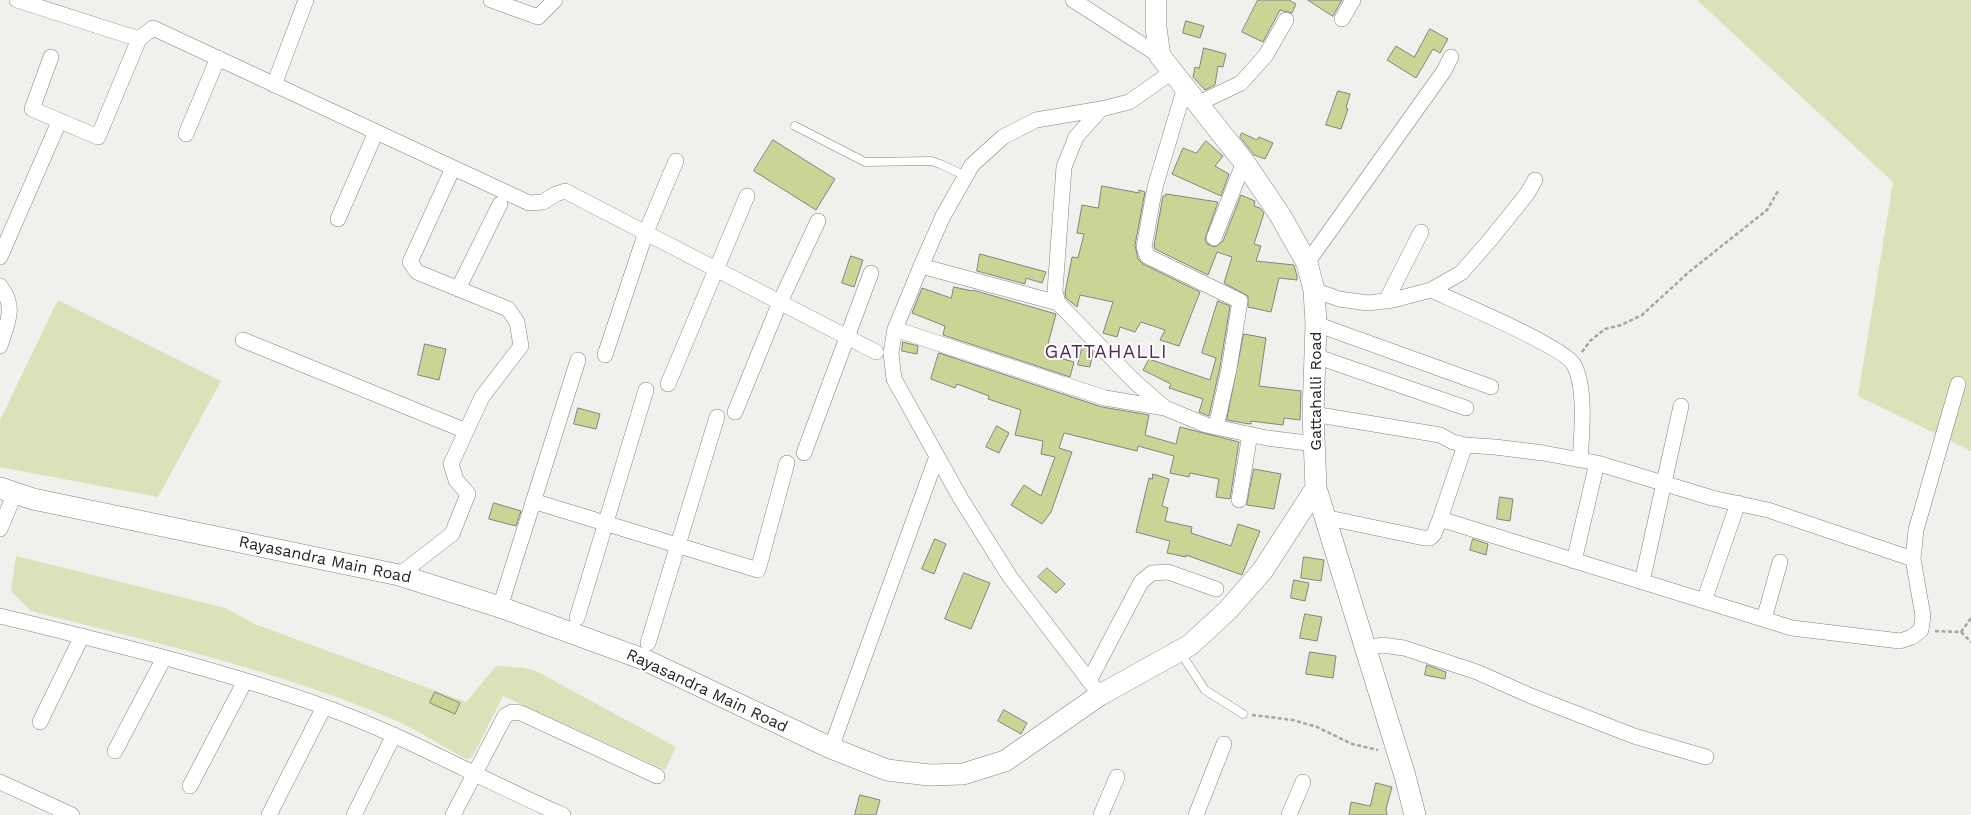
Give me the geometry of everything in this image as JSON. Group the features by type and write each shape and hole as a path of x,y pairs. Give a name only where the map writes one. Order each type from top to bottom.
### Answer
{"street":[{"path":"17,0 139,39"},
{"path":"274,84 306,0"},
{"path":"491,0 538,17 555,0"},
{"path":"1073,0 1179,80"},
{"path":"1156,0 1156,28 1179,80 1155,187 1144,247 1148,256 1240,301 1229,369 1216,427"},
{"path":"1342,19 1353,0"},
{"path":"1216,589 1168,572 1152,573 1141,582 1095,688 1010,577 961,499 894,379 891,353 896,329 942,216 972,165 1003,137 1036,120 1101,110 1129,102 1179,80 1241,84 1266,55 1286,20"},
{"path":"51,57 32,109 98,137 139,39 153,28 529,204 543,202 565,191 876,352"},
{"path":"1308,263 1444,71 1451,57"},
{"path":"186,134 218,58"},
{"name":"Gattahalli Road","path":"1179,80 1244,162 1280,215 1308,263 1314,290 1316,324 1313,414 1316,488 1415,815"},
{"path":"1101,110 1076,137 1064,167 1055,291 1058,302 1134,381 1165,408"},
{"path":"0,257 60,122"},
{"path":"338,219 376,132"},
{"path":"605,355 646,232 676,161"},
{"path":"1214,238 1244,162"},
{"path":"399,575 452,534 468,494 456,480 451,464 482,397 521,346 518,322 508,309 417,272 410,262 453,168"},
{"path":"1314,290 1339,299 1368,302 1386,301 1432,290 1461,273 1509,216 1535,180"},
{"path":"668,384 747,196"},
{"path":"458,289 500,204"},
{"path":"735,412 780,302 818,221"},
{"path":"1386,301 1421,232"},
{"path":"921,266 1058,302"},
{"path":"804,453 871,273"},
{"path":"0,286 7,297 11,312 0,346"},
{"path":"1432,290 1540,340 1573,363 1580,382 1582,428 1580,460"},
{"path":"1316,324 1491,387"},
{"path":"896,329 1105,398 1165,408 1206,426 1315,444"},
{"path":"243,340 466,431"},
{"path":"1315,356 1466,408"},
{"path":"500,607 578,360"},
{"path":"1440,519 1792,628 1900,641 1912,637 1921,630 1923,616 1913,559 1916,530 1958,384"},
{"path":"577,618 646,390"},
{"path":"1642,582 1681,406"},
{"path":"1313,414 1440,435 1465,446 1495,447 1597,463 1712,498 1768,510 1913,559"},
{"path":"648,644 717,417"},
{"path":"1239,500 1250,434"},
{"path":"1324,517 1430,538 1434,534 1440,519 1465,446"},
{"path":"831,748 937,456"},
{"path":"533,502 758,570 787,463"},
{"path":"1574,561 1597,463"},
{"name":"Rayasandra Main Road","path":"7,490 33,498 399,575 500,607 643,659 831,748 888,770 929,775 963,774 1005,761 1095,688 1190,645 1228,610 1264,570 1316,488"},
{"path":"0,530 7,490"},
{"path":"1704,601 1738,503"},
{"path":"1764,620 1780,562"},
{"path":"0,616 164,658 245,681 324,707 394,735 474,772 553,813"},
{"path":"40,722 82,636"},
{"path":"1365,649 1382,645 1404,648 1477,672 1531,696 1634,736 1706,757"},
{"path":"115,751 164,658"},
{"path":"190,786 245,681"},
{"path":"269,815 324,707"},
{"path":"453,815 504,716 512,712 521,713 657,776"},
{"path":"354,815 394,735"},
{"path":"1196,815 1224,744"},
{"path":"1102,815 1116,777"},
{"path":"0,782 72,815"},
{"path":"1289,815 1303,782"}],"lane":[{"path":"795,126 865,162 930,161 966,176"},
{"path":"1179,650 1206,690 1243,714"}],"path":[{"path":"1573,363 1590,341 1605,329 1621,325 1642,315 1689,272 1767,210 1778,191"},
{"path":"1961,632 1971,618"},
{"path":"1921,630 1961,632 1971,642"},
{"path":"1243,714 1293,720 1317,727 1352,744 1398,754"}],"green space":[{"path":"1697,0 1971,0 1971,451 1858,396 1893,182"},
{"path":"58,300 221,381 158,497 0,467 0,420"},
{"path":"16,556 225,608 255,624 466,702 496,666 525,668 536,671 676,747 665,770 503,696 473,756 469,759 464,758 400,722 302,685 212,658 31,611 11,591"}],"building":[{"path":"1258,0 1289,0 1296,4 1292,13 1280,10 1263,42 1242,32"},
{"path":"1308,0 1342,0 1333,16"},
{"path":"1186,21 1204,26 1200,38 1183,33"},
{"path":"1430,29 1448,39 1440,53 1433,49 1416,78 1387,60 1396,46 1414,57"},
{"path":"1204,48 1226,54 1223,67 1218,66 1215,85 1205,90 1193,77 1195,67 1199,68"},
{"path":"1338,91 1350,94 1346,108 1348,109 1341,129 1326,125"},
{"path":"1242,133 1257,140 1259,137 1273,143 1265,159 1254,155 1240,137"},
{"path":"773,140 835,179 816,210 754,171"},
{"path":"1206,141 1223,156 1215,166 1229,174 1221,196 1172,174 1183,148 1196,153"},
{"path":"1102,186 1139,193 1139,190 1145,192 1135,245 1138,259 1143,264 1200,292 1179,346 1160,340 1165,330 1141,322 1135,332 1120,327 1117,337 1103,333 1113,302 1080,295 1077,307 1066,298 1065,293 1072,257 1078,258 1084,234 1077,233 1082,205 1098,208"},
{"path":"1166,194 1218,202 1205,239 1207,244 1215,247 1223,241 1241,195 1255,201 1254,206 1260,208 1264,213 1254,244 1261,246 1256,261 1294,265 1297,276 1297,280 1279,278 1271,312 1248,307 1248,296 1224,283 1232,257 1217,252 1208,275 1155,249 1163,196"},
{"path":"980,254 1046,272 1042,283 1026,278 1025,284 977,271"},
{"path":"851,256 863,260 854,287 842,283"},
{"path":"954,287 973,290 1056,314 1048,344 1052,345 1049,355 1074,362 1070,377 943,335 945,326 912,313 922,288 951,298"},
{"path":"1218,301 1230,306 1220,367 1209,416 1199,412 1203,399 1169,388 1171,384 1143,370 1149,359 1210,380 1216,358 1202,353"},
{"path":"1244,334 1266,338 1259,386 1301,391 1300,420 1284,418 1283,425 1251,421 1251,424 1227,420"},
{"path":"903,342 918,346 917,354 902,351"},
{"path":"425,344 446,349 439,380 418,375"},
{"path":"1082,348 1090,349 1093,352 1090,367 1078,365"},
{"path":"939,353 1102,407 1149,415 1145,435 1176,444 1180,427 1239,442 1230,499 1216,497 1219,479 1190,473 1189,477 1170,473 1174,456 1138,446 1137,451 1064,433 1059,448 1072,452 1051,512 1042,524 1011,505 1024,485 1041,496 1055,457 1041,454 1043,441 1015,435 1021,410 988,399 989,396 957,384 955,388 931,379"},
{"path":"578,408 600,414 596,429 574,424"},
{"path":"997,426 1009,433 999,453 986,447"},
{"path":"1254,469 1281,474 1274,509 1247,505"},
{"path":"1153,474 1169,479 1162,506 1168,508 1165,521 1192,527 1191,533 1231,546 1238,524 1260,531 1242,575 1186,555 1186,557 1167,553 1170,541 1136,532 1149,478 1152,479"},
{"path":"1500,497 1513,499 1510,521 1497,519"},
{"path":"494,503 521,511 516,526 489,519"},
{"path":"935,539 946,544 934,574 922,569"},
{"path":"1473,539 1488,544 1486,555 1470,550"},
{"path":"1304,557 1324,560 1321,581 1301,578"},
{"path":"1047,568 1065,584 1056,593 1038,577"},
{"path":"964,573 990,583 971,629 945,619"},
{"path":"1294,580 1309,583 1305,601 1291,598"},
{"path":"1305,614 1322,617 1317,641 1300,638"},
{"path":"1310,652 1336,656 1333,678 1306,674"},
{"path":"1427,665 1446,672 1445,679 1425,675"},
{"path":"435,692 460,703 455,714 430,703"},
{"path":"1004,710 1027,723 1021,734 998,721"},
{"path":"1376,783 1392,787 1386,809 1387,815 1349,815 1351,802 1370,806"},
{"path":"860,795 880,800 876,815 855,815"}],"district":[{"name":"GATTAHALLI","path":"1106,352"}]}
